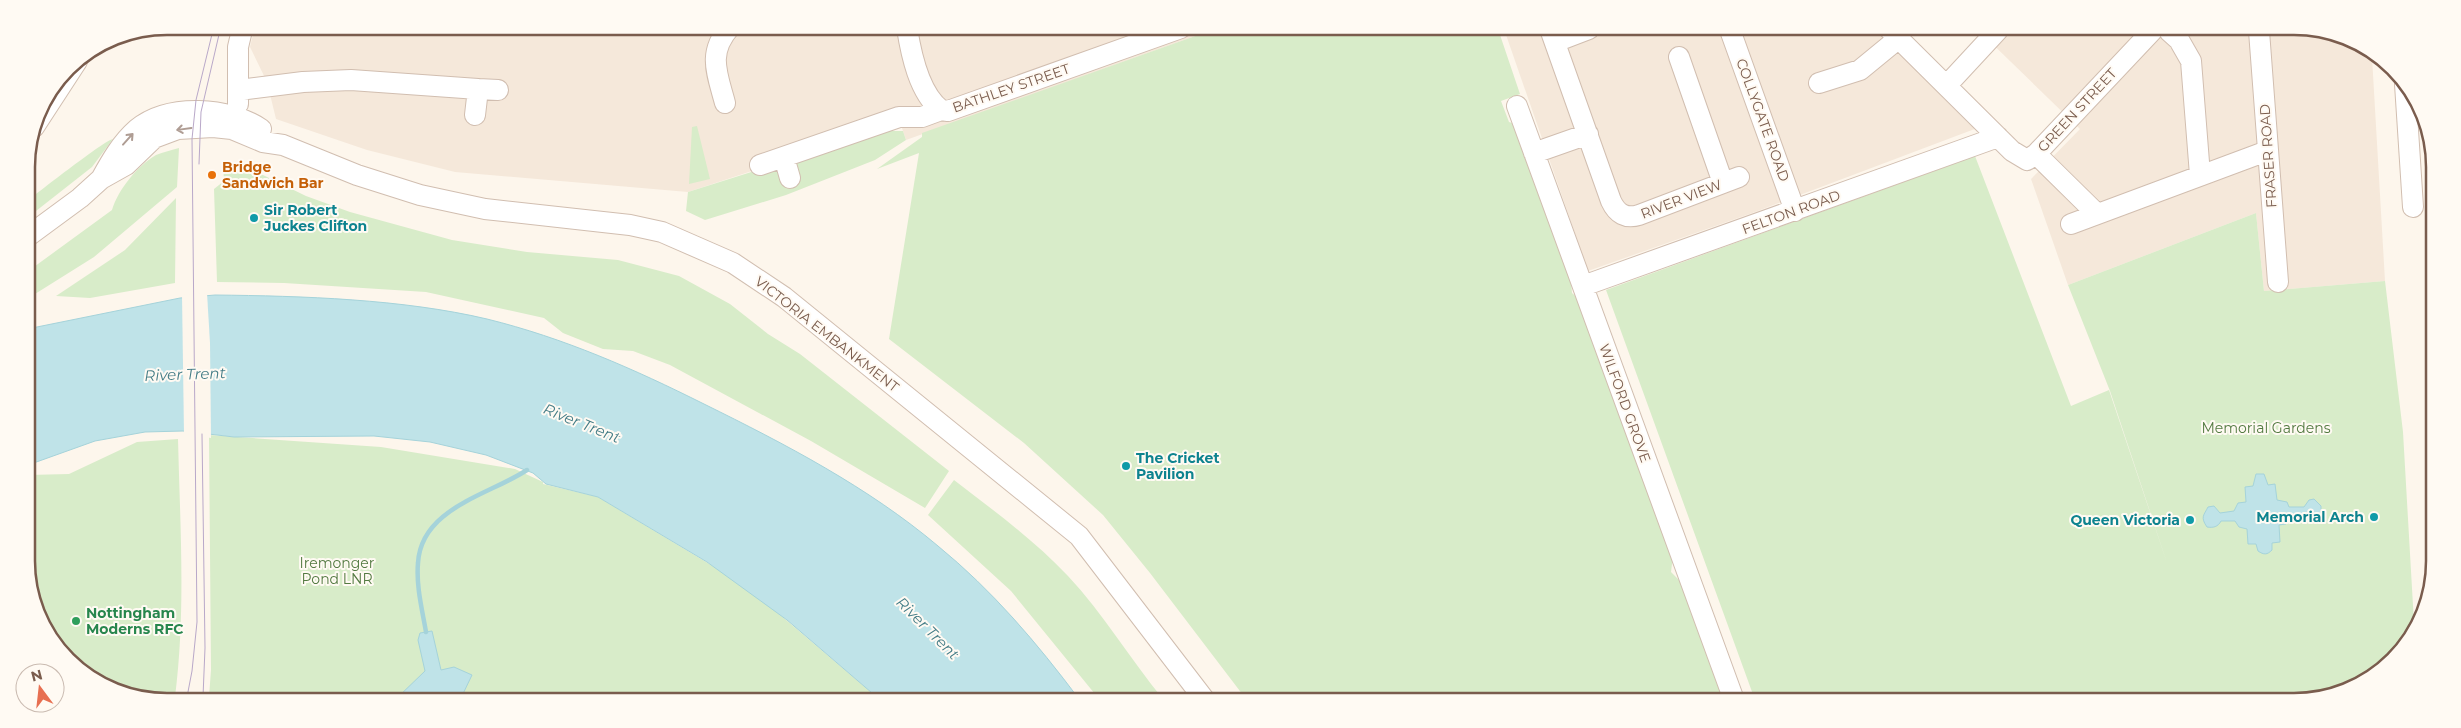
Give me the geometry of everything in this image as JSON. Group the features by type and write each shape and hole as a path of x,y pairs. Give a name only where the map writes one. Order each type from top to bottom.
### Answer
{"street":[{"path":"35,231 80,198 101,179 128,138 138,128 152,120 178,113 194,112 234,123 239,90 238,47 240,35"},
{"path":"724,35 721,38 714,64 725,103"},
{"path":"908,35 922,82 929,97 941,110"},
{"name":"RIVER VIEW","path":"1552,35 1611,201 1622,215 1639,216 1731,180 1679,57"},
{"name":"COLLYGATE ROAD","path":"1732,35 1795,211"},
{"path":"1819,83 1860,70 1893,35"},
{"path":"1895,35 1998,136"},
{"path":"1947,85 1993,35"},
{"name":"GREEN STREET","path":"1998,136 2022,159 2030,159 2148,35"},
{"path":"2173,35 2179,40 2191,61 2200,175"},
{"name":"FRASER ROAD","path":"2259,35 2278,282"},
{"name":"BATHLEY STREET","path":"760,165 899,117 922,117 941,110 948,112 1128,37"},
{"path":"239,90 330,80 384,81 498,90"},
{"path":"475,115 478,89"},
{"path":"2406,96 2413,207"},
{"name":"WILFORD GROVE","path":"1517,106 1731,693"},
{"name":"VICTORIA EMBANKMENT","path":"234,123 256,132 263,142 280,144 357,175 420,195 485,210 630,225 684,240 733,264 784,297 1079,536 1199,693"},
{"path":"1534,153 1588,134"},
{"name":"FELTON ROAD","path":"1583,286 1795,211 1998,136"},
{"path":"2071,224 2267,151"},
{"path":"2036,154 2097,214"},
{"path":"784,158 790,178"}],"shaded area":[{"path":"253,35 1198,35 906,140 900,122 688,192 455,172 367,150 276,119 267,82 250,47"},
{"path":"1506,35 1879,35 1980,127 1755,212 1588,271"},
{"path":"1983,35 2294,35 2328,39 2345,45 2372,61 2385,281 2264,291 2256,213 2068,285 2031,179 2080,129"}],"green space":[{"path":"1198,35 1500,35 1520,94 1501,101 1509,122 1518,125 1571,282 1572,293 1581,301 1673,556 1671,572 1682,583 1721,693 1241,693 1103,515 1024,443 889,339 919,153 877,169 922,137 922,133"},
{"path":"697,126 710,179 689,184 692,127"},
{"path":"881,131 903,131 906,140 875,160 786,195 705,220 686,211 688,192"},
{"path":"113,139 92,167 35,211 35,195"},
{"path":"179,148 177,187 94,257 35,294 35,266 112,210 119,195 135,172 159,154"},
{"name":"Memorial Gardens","path":"1975,156 2071,406 2109,390 2168,566 2110,391 2068,285 2256,213 2264,291 2385,281 2403,432 2414,616 2404,635 2368,671 2345,683 2312,692 1752,693 1606,290"},
{"path":"223,163 263,175 306,196 350,212 452,240 527,252 618,260 679,276 730,304 768,334 800,354 949,471 925,508 811,441 670,365 633,351 603,349 563,333 544,318 426,292 284,283 217,282 214,189 224,181"},
{"path":"176,198 175,283 90,298 56,296 125,250"},
{"name":"Iremonger Pond LNR","path":"209,435 381,447 515,469 543,482 543,484 598,497 746,586 872,693 209,693 211,670"},
{"path":"178,439 181,600 175,693 133,689 116,683 86,666 57,635 42,604 36,579 35,475 69,474 137,442"},
{"path":"954,480 1027,538 1068,576 1093,605 1158,693 1094,693 1011,591 928,515"}],"water":[{"name":"River Trent","path":"215,295 283,296 387,303 455,312 544,335 651,379 795,451 855,486 911,525 958,563 995,599 1047,658 1074,693 872,693 787,620 707,562 598,497 546,484 533,473 486,455 430,442 374,436 234,437 183,431 145,432 95,441 35,462 35,327 180,298"},
{"path":"2256,474 2264,474 2268,485 2275,484 2277,500 2287,502 2289,507 2304,507 2309,500 2314,499 2321,506 2321,517 2311,520 2306,519 2305,515 2291,516 2286,524 2279,525 2280,542 2272,543 2272,550 2265,554 2258,551 2256,544 2248,544 2247,529 2239,527 2235,521 2221,521 2217,526 2207,527 2203,518 2208,507 2214,506 2220,513 2234,511 2238,503 2246,502 2245,487 2253,486"},
{"path":"432,631 441,670 454,667 472,675 463,693 402,693 425,671 418,640 420,633"}],"pier":[{"path":"207,293 210,343 211,438 184,434 182,295"}],"waterway":[{"path":"426,632 419,589 418,563 422,544 431,529 459,505 527,470"}],"tram line":[{"path":"188,693 197,622 192,139 196,100 212,35"},
{"path":"199,164 201,112 219,35"},
{"path":"202,434 205,648 203,693"}],"place":[{"name":"Bridge Sandwich Bar","path":"212,175"},
{"name":"Sir Robert Juckes Clifton","path":"254,218"},
{"name":"The Cricket Pavilion","path":"1126,466"},
{"name":"Memorial Arch","path":"2374,517"},
{"name":"Queen Victoria","path":"2190,520"},
{"name":"Nottingham Moderns RFC","path":"76,621"}]}
